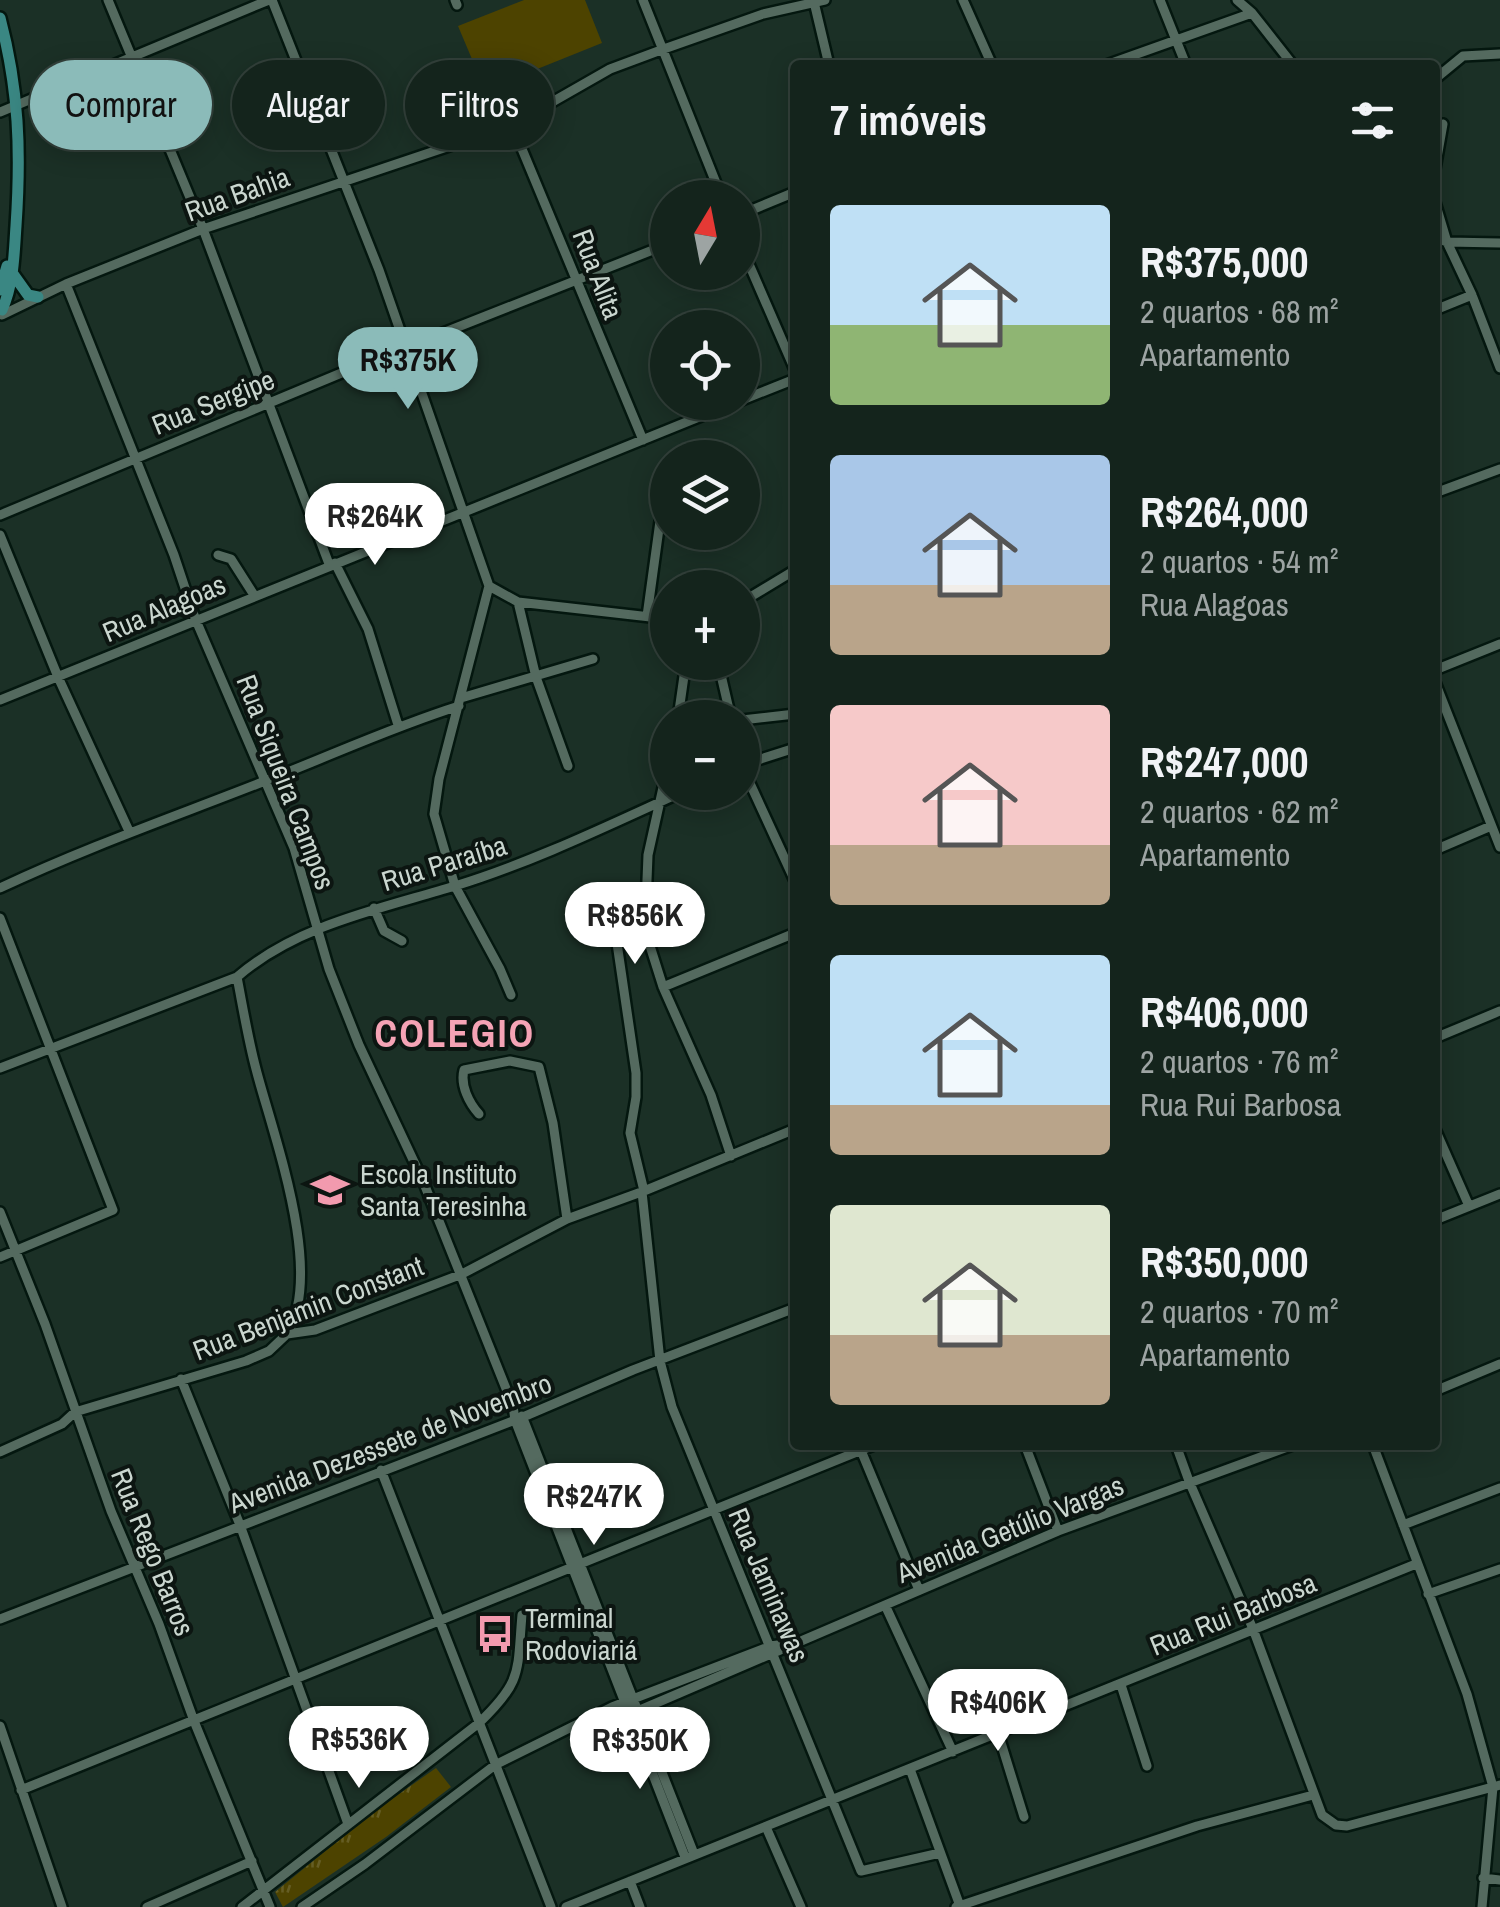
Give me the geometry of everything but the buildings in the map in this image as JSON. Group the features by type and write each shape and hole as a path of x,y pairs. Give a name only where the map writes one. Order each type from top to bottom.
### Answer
{"main road":[{"path":"0,18 18,105 20,144 12,272 1,313"},
{"path":"0,290 16,222"},
{"path":"12,272 28,295 38,297"}],"street":[{"path":"108,0 203,229 332,564 368,629 398,725"},
{"path":"0,112 270,0 368,239 489,586 434,803 455,886 511,995"},
{"path":"643,0 715,180"},
{"name":"Rua Bahia","path":"554,101 610,70 661,50 764,14 825,0"},
{"path":"963,0 990,60"},
{"path":"1160,0 1184,60"},
{"path":"1236,0 1252,13 1289,60"},
{"path":"814,2 828,60"},
{"path":"1120,60 1252,13"},
{"path":"1440,76 1463,56 1500,54"},
{"path":"1440,141 1443,124"},
{"name":"Rua Bahia","path":"1,313 203,229 434,150"},
{"name":"Rua Alita","path":"523,150 643,440"},
{"path":"760,207 790,194"},
{"path":"1440,219 1500,368"},
{"path":"1440,239 1500,243"},
{"name":"Rua Sergipe","path":"0,515 650,251"},
{"name":"Rua Siqueira Campos","path":"66,284 196,618 294,848 329,970 462,1274 689,1855"},
{"path":"760,289 790,358"},
{"path":"1440,308 1472,294"},
{"name":"Rua Alagoas","path":"760,393 790,381"},
{"name":"Rua Alagoas","path":"0,700 692,420"},
{"path":"1440,491 1500,470"},
{"path":"0,535 58,677 129,831"},
{"path":"647,616 656,550"},
{"path":"218,554 230,559 254,595"},
{"path":"760,591 790,573"},
{"path":"489,586 518,602 650,616"},
{"path":"518,602 536,677 568,766"},
{"path":"1440,672 1500,644"},
{"path":"0,888 129,831 265,782 398,725 593,659"},
{"path":"1440,688 1499,841"},
{"path":"760,718 790,715"},
{"path":"760,760 790,750"},
{"path":"760,805 790,870"},
{"name":"Rua Paraíba","path":"0,1068 237,977 254,962 318,930 374,908 455,886 548,853 650,807"},
{"path":"658,810 648,855 645,930 663,987 711,1095 730,1156"},
{"path":"1440,848 1491,826"},
{"name":"Rua Jaminawas","path":"597,900 615,930 636,1073 630,1132 643,1192 660,1361 672,1408 861,1871 940,1853"},
{"path":"374,908 384,931 402,941"},
{"path":"0,918 113,1210 0,1257"},
{"path":"663,987 790,936"},
{"path":"237,977 256,1068 294,1200 300,1289 287,1334"},
{"path":"1440,1036 1500,1010"},
{"path":"479,1114 462,1079 464,1070 523,1062 534,1064 542,1073 567,1219"},
{"name":"Rua Benjamin Constant","path":"0,1452 62,1424 75,1412 258,1356 287,1334 315,1330 462,1274 567,1219 790,1131"},
{"path":"1440,1140 1469,1206"},
{"path":"1440,1218 1500,1194"},
{"name":"Rua Rego Barros","path":"0,1212 134,1567 270,1907"},
{"name":"Avenida Dezessete de Novembro","path":"0,1619 790,1310"},
{"path":"1440,1389 1500,1364"},
{"path":"182,1379 298,1678 348,1824"},
{"path":"21,1790 855,1450"},
{"path":"861,1450 919,1590"},
{"path":"1027,1450 1058,1531"},
{"path":"1178,1450 1253,1629 1313,1795 1329,1822 1347,1826 1496,1786"},
{"name":"Avenida Getúlio Vargas","path":"302,1907 495,1764 597,1715 804,1641 1058,1531 1278,1450"},
{"path":"1375,1450 1496,1786 1482,1907"},
{"path":"381,1470 552,1907"},
{"path":"1404,1525 1500,1488"},
{"name":"Rua Rui Barbosa","path":"566,1907 1416,1564"},
{"path":"1428,1594 1500,1569"},
{"path":"885,1605 953,1752"},
{"path":"242,1907 479,1723 506,1696 521,1658 522,1615"},
{"name":"Avenida Getúlio Vargas","path":"597,1715 636,1712 704,1678"},
{"path":"1121,1684 1147,1766"},
{"path":"0,1726 62,1907"},
{"path":"998,1733 1024,1817"},
{"path":"910,1770 958,1906 1197,1826 1313,1795"},
{"path":"766,1827 801,1907"},
{"path":"149,1906 252,1861"},
{"path":"1483,1878 1500,1880"},
{"path":"630,1881 640,1907"}],"green space":[{"path":"524,0 585,0 602,43 554,62 472,60 458,26"},
{"path":"436,1768 451,1787 283,1907 275,1892 372,1813"}],"place":[{"name":"Escola Instituto Santa Teresinha","path":"330,1190"},
{"name":"Terminal Rodoviariá","path":"495,1634"}],"district":[{"name":"COLEGIO","path":"455,1033"}]}
